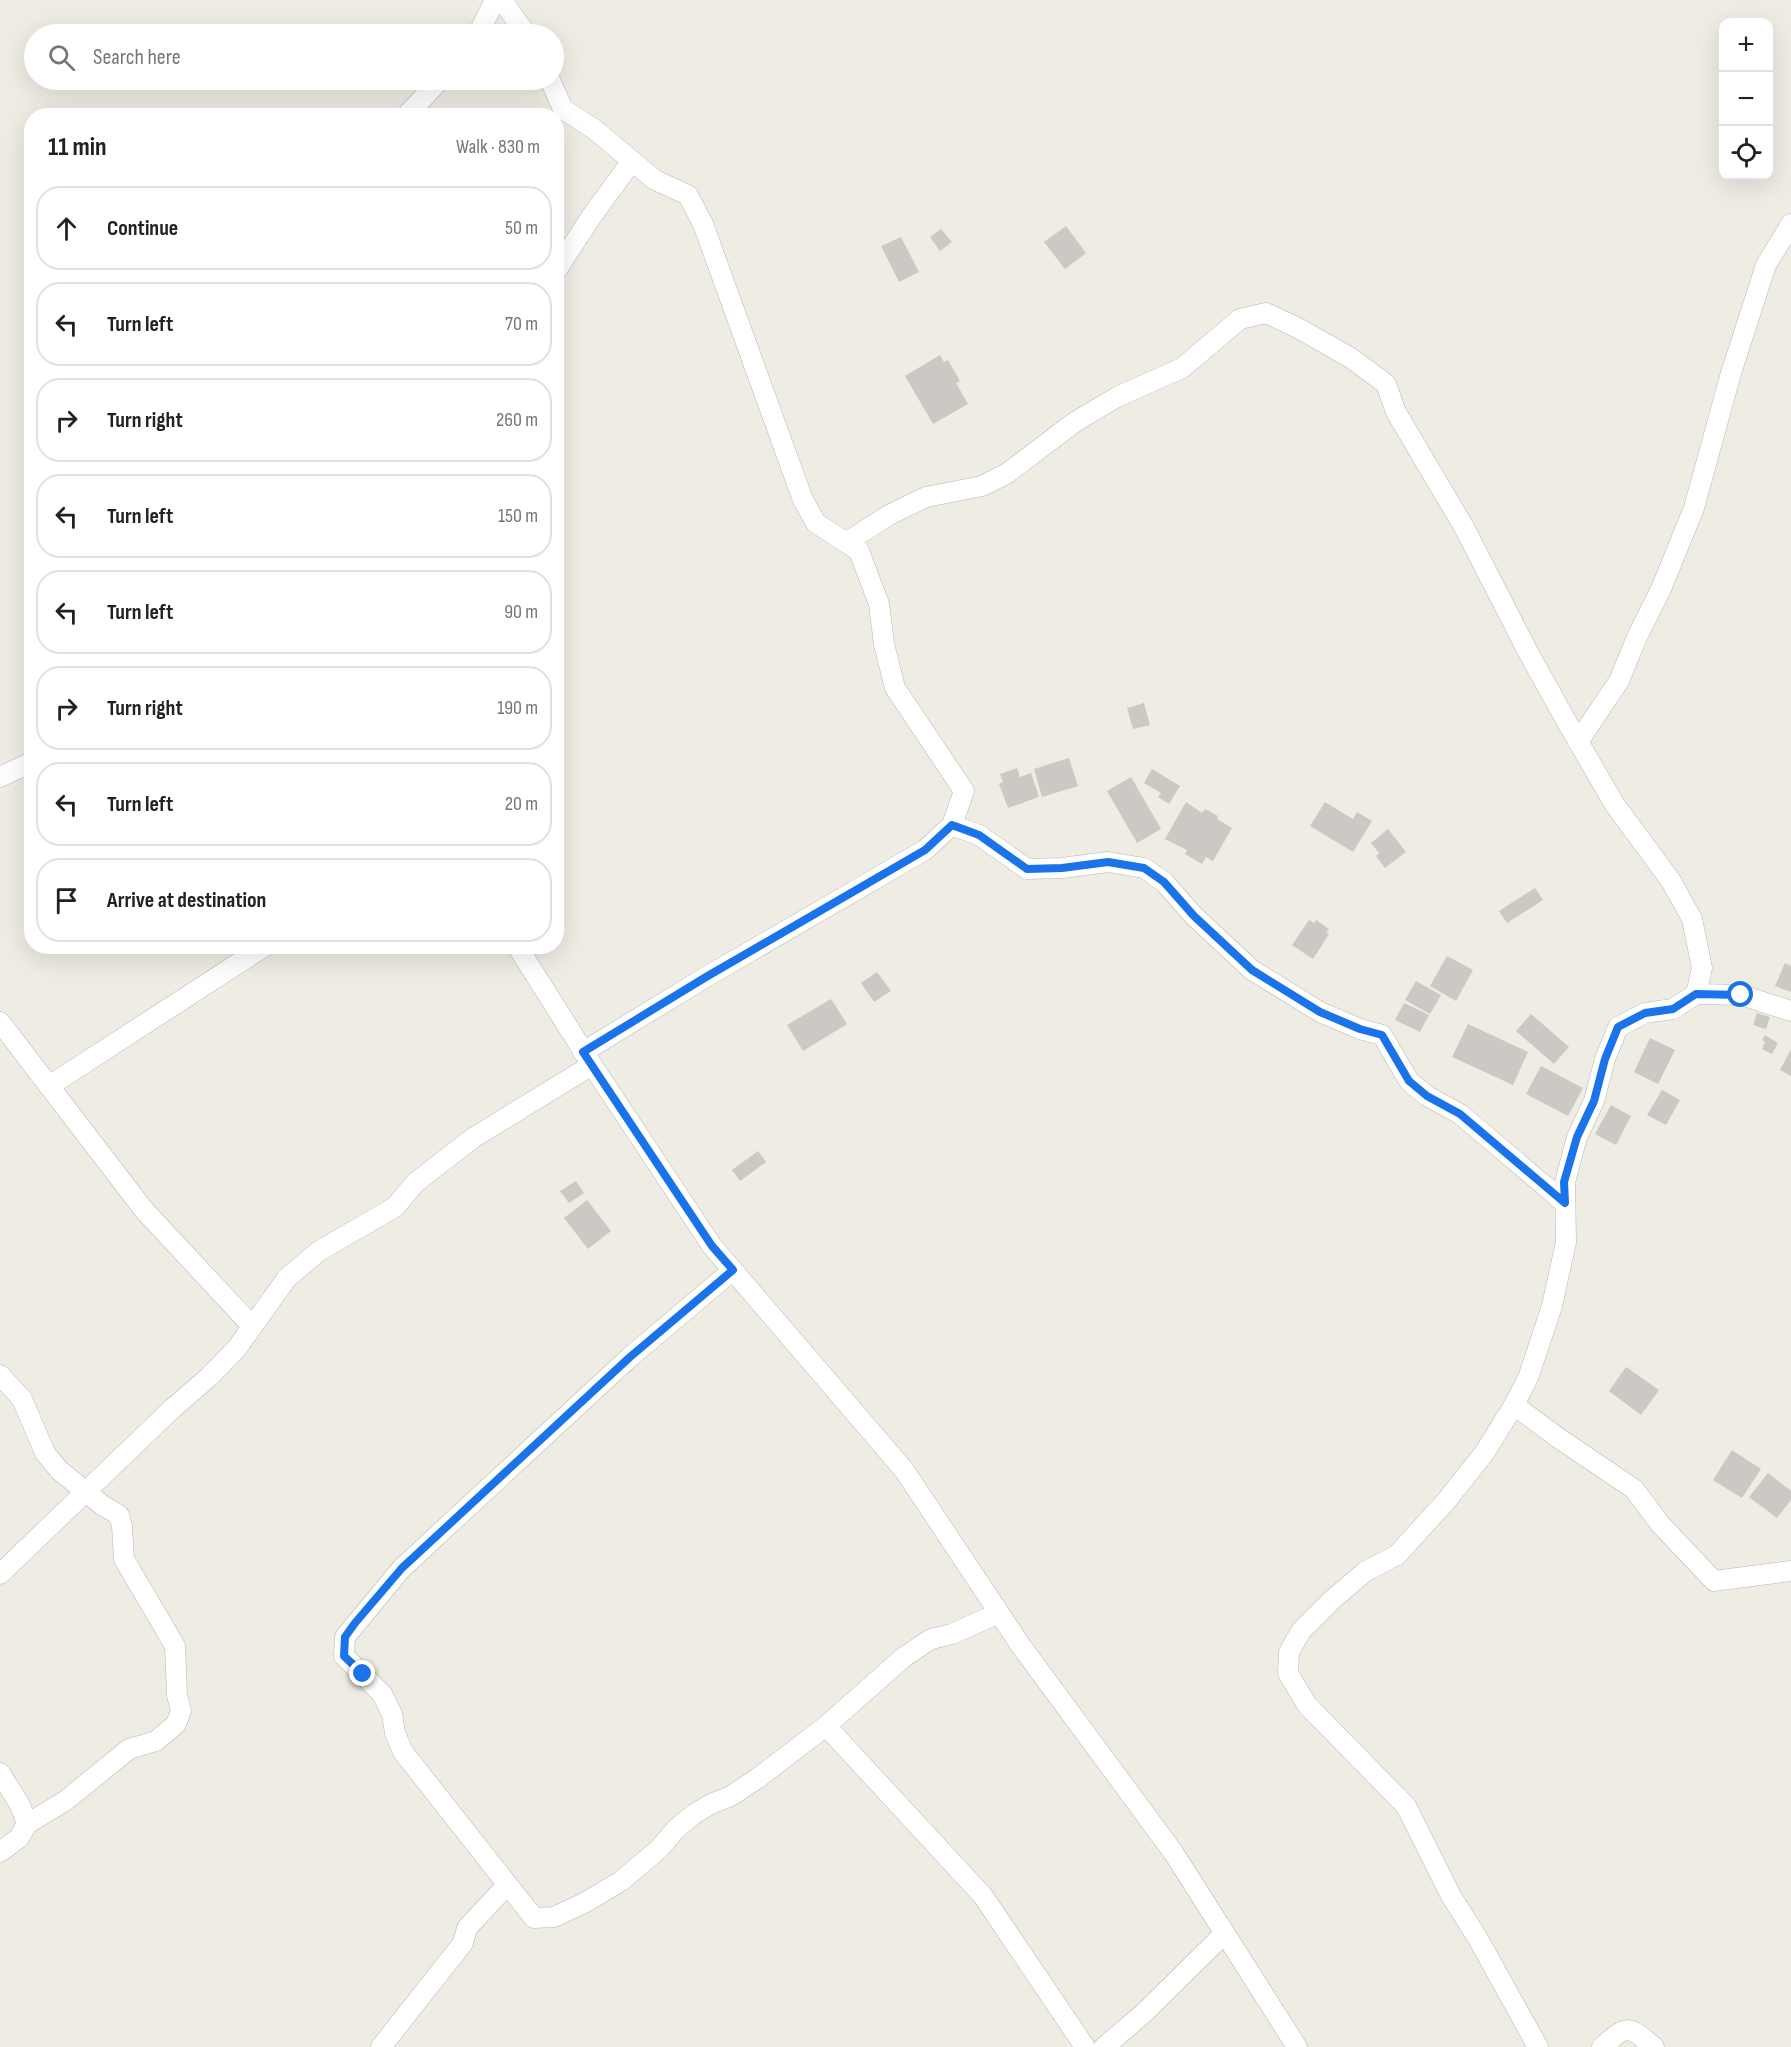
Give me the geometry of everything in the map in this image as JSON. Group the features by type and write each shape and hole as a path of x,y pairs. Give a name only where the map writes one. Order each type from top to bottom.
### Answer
{"street":[{"path":"483,24 495,0"},
{"path":"502,0 519,24"},
{"path":"414,108 431,90"},
{"path":"554,90 562,108"},
{"path":"0,1574 173,1408 209,1377 237,1348 287,1278 319,1251 395,1207 415,1183 473,1138 706,977 925,850 952,825 964,791 895,688 884,644 879,604 859,551 816,523 803,500 703,224 688,195 655,180 594,129 564,110"},
{"path":"564,259 632,161"},
{"path":"1578,742 1619,681 1636,637 1661,589 1694,507 1731,373 1766,264 1791,224"},
{"path":"847,542 889,515 926,497 982,486 1006,474 1075,422 1117,398 1182,368 1240,319 1266,313 1351,357 1386,384 1396,412 1465,529 1528,652 1578,742 1615,805 1671,881 1692,920 1702,968 1696,994"},
{"path":"0,777 24,766"},
{"path":"952,825 979,835 1027,869 1062,868 1108,862 1144,868 1164,882 1194,916 1252,970 1320,1012 1360,1029 1382,1035 1409,1081 1427,1096 1460,1114 1565,1203"},
{"path":"49,1086 254,954"},
{"path":"522,954 588,1059 712,1246 904,1470 1021,1646 1173,1852 1297,2047"},
{"path":"1538,2047 1477,1937 1451,1896 1406,1806 1307,1705 1288,1673 1289,1652 1301,1631 1332,1600 1366,1571 1397,1555 1485,1452 1514,1405 1528,1378 1552,1306 1566,1242 1564,1182 1577,1137 1594,1101 1605,1059 1618,1027 1645,1013 1673,1009 1696,994 1741,995 1791,1011"},
{"path":"0,1022 144,1210 252,1326"},
{"path":"733,1270 630,1357 402,1568 345,1637 344,1656 382,1694 392,1714 395,1733 403,1752 534,1918 554,1917 586,1902 621,1881 659,1849 676,1829 694,1814 731,1796 749,1784 826,1726 904,1657 932,1639 952,1634 999,1613"},
{"path":"0,1375 22,1399 45,1453 59,1470 119,1515 124,1559 175,1647 177,1695 182,1711 176,1724 156,1740 129,1749 64,1802 27,1824 18,1838 0,1852"},
{"path":"1514,1405 1634,1489 1661,1525 1714,1581 1791,1571"},
{"path":"826,1726 983,1896 1085,2047"},
{"path":"0,1773 20,1805 27,1824"},
{"path":"381,2047 464,1943 467,1928 507,1885"},
{"path":"1104,2047 1144,2013 1224,1934"},
{"path":"1602,2047 1620,2031 1626,2029 1635,2031 1654,2047"}],"building":[{"path":"1066,226 1086,253 1065,269 1044,242"},
{"path":"941,229 952,242 940,251 930,237"},
{"path":"901,237 919,272 899,282 881,246"},
{"path":"940,355 944,362 948,360 960,381 956,383 968,404 933,424 905,376"},
{"path":"1144,703 1150,725 1133,729 1127,708"},
{"path":"1069,758 1078,786 1042,797 1034,769"},
{"path":"1017,768 1020,777 1031,773 1039,797 1008,808 999,784 1003,782 1000,774"},
{"path":"1152,769 1180,786 1169,804 1158,797 1161,793 1144,783"},
{"path":"1131,777 1161,829 1137,843 1107,791"},
{"path":"1186,802 1202,813 1205,809 1218,816 1217,819 1232,828 1213,861 1206,857 1202,864 1185,854 1187,850 1165,839"},
{"path":"1325,802 1353,819 1357,812 1372,821 1353,852 1310,826"},
{"path":"1388,829 1406,852 1385,868 1376,856 1379,853 1371,843"},
{"path":"1535,888 1543,900 1507,923 1499,911"},
{"path":"1309,920 1314,923 1316,920 1329,929 1326,933 1329,934 1313,959 1292,945"},
{"path":"1447,956 1473,970 1456,1001 1430,986"},
{"path":"1785,963 1791,966 1791,992 1775,986"},
{"path":"877,972 891,991 874,1002 861,983"},
{"path":"1416,981 1441,995 1430,1014 1405,1000"},
{"path":"831,999 847,1024 803,1051 787,1025"},
{"path":"1404,1003 1429,1015 1420,1032 1395,1020"},
{"path":"1757,1013 1770,1017 1766,1029 1753,1025"},
{"path":"1531,1014 1569,1047 1554,1064 1516,1031"},
{"path":"1468,1024 1528,1052 1513,1085 1452,1057"},
{"path":"1765,1035 1778,1043 1772,1054 1762,1049 1765,1042 1762,1040"},
{"path":"1650,1038 1675,1050 1658,1084 1634,1072"},
{"path":"1791,1049 1791,1076 1780,1070"},
{"path":"1541,1066 1583,1088 1568,1116 1526,1094"},
{"path":"1662,1090 1680,1100 1666,1125 1647,1115"},
{"path":"1611,1105 1631,1116 1616,1145 1595,1134"},
{"path":"758,1151 766,1162 740,1181 732,1170"},
{"path":"576,1181 584,1193 569,1203 560,1191"},
{"path":"587,1200 611,1231 588,1249 564,1218"},
{"path":"1626,1367 1659,1390 1641,1415 1609,1391"},
{"path":"1732,1450 1761,1469 1742,1498 1713,1480"},
{"path":"1768,1473 1791,1491 1791,1500 1777,1518 1749,1497"}],"route":[{"path":"363,1674 344,1656 345,1637 402,1568 630,1357 733,1270 712,1246 583,1052 706,977 925,850 952,825 979,835 1027,869 1062,868 1108,862 1144,868 1164,882 1194,916 1252,970 1320,1012 1360,1029 1382,1035 1409,1081 1427,1096 1460,1114 1565,1203 1564,1182 1577,1137 1594,1101 1605,1059 1618,1027 1645,1013 1673,1009 1696,994 1741,995"}]}
